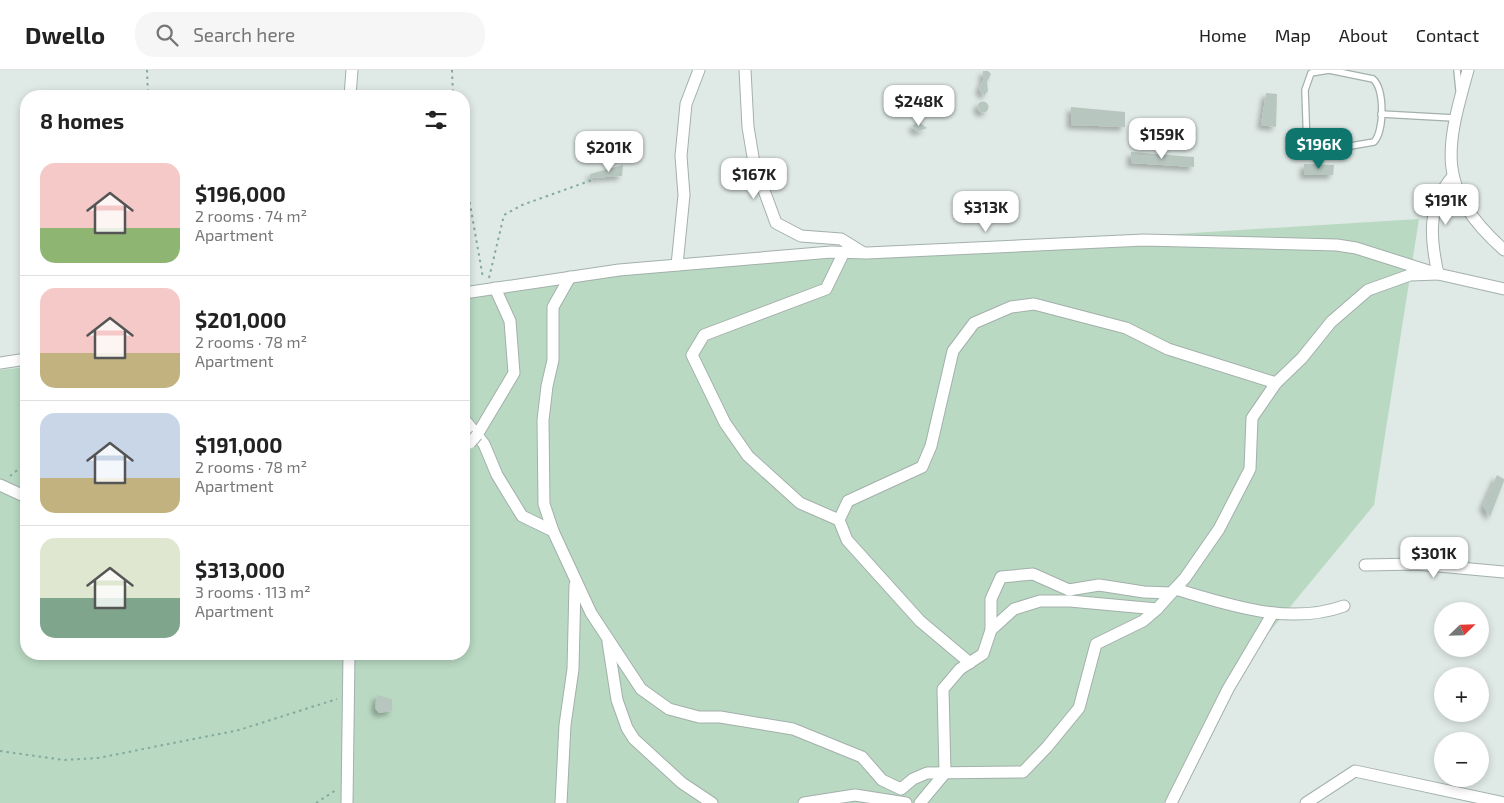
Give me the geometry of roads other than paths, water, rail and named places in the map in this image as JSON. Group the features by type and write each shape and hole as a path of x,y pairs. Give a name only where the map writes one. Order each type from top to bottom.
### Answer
{"street":[{"path":"350,90 352,70"},
{"path":"677,265 684,195 680,156 686,104 699,70"},
{"path":"745,70 748,126 754,163 776,223 801,236 841,239 863,252"},
{"path":"1468,70 1454,118 1450,145 1453,176 1465,208 1490,238 1504,250"},
{"path":"1438,274 1432,246 1435,204 1441,190 1453,176"},
{"path":"470,292 570,277 677,265 844,252 1144,240 1294,243 1356,248 1438,274 1504,289"},
{"path":"840,520 800,503 748,456 725,423 692,355 704,335 826,289 844,252"},
{"path":"570,277 553,307 553,360 547,386 544,420 544,504 553,531 576,583 608,641 641,689 669,709 699,717 720,717 793,729 862,757 882,780 901,789 913,779 927,773 1023,772 1079,708 1096,644 1143,621 1158,610 1219,529 1250,469 1252,418 1276,383 1302,358 1331,322 1368,290 1410,275 1438,274"},
{"path":"470,442 514,373 510,321 491,289"},
{"path":"970,662 920,621 847,540 840,520 848,501 922,467 931,446 953,350 974,324 1011,307 1034,304 1126,328 1168,349 1276,383"},
{"path":"0,363 20,359"},
{"path":"470,426 484,444 497,475 522,516 553,531"},
{"path":"0,484 20,495"},
{"path":"1365,565 1416,564 1504,572"},
{"path":"920,803 945,773 943,689 960,669 983,654 992,630 991,599 1001,577 1033,574 1069,590 1099,585 1144,592 1172,593 1175,589"},
{"path":"560,803 565,725 573,669 576,583"},
{"path":"1175,589 1243,609 1273,613 1328,612 1344,606"},
{"path":"992,630 1014,609 1040,601 1070,601 1158,610"},
{"path":"1171,803 1228,690 1273,613"},
{"path":"608,641 617,700 627,728 634,739 682,783 712,803"},
{"path":"347,803 349,660"},
{"path":"1307,802 1354,771 1504,803"},
{"path":"804,803 854,795 906,803"}],"lane":[{"path":"1329,70 1373,79 1379,84 1382,93 1381,114 1379,136 1374,142 1328,150 1307,147 1305,90 1311,73 1329,70"},
{"path":"1457,70 1459,98"},
{"path":"1381,114 1454,118"}]}
